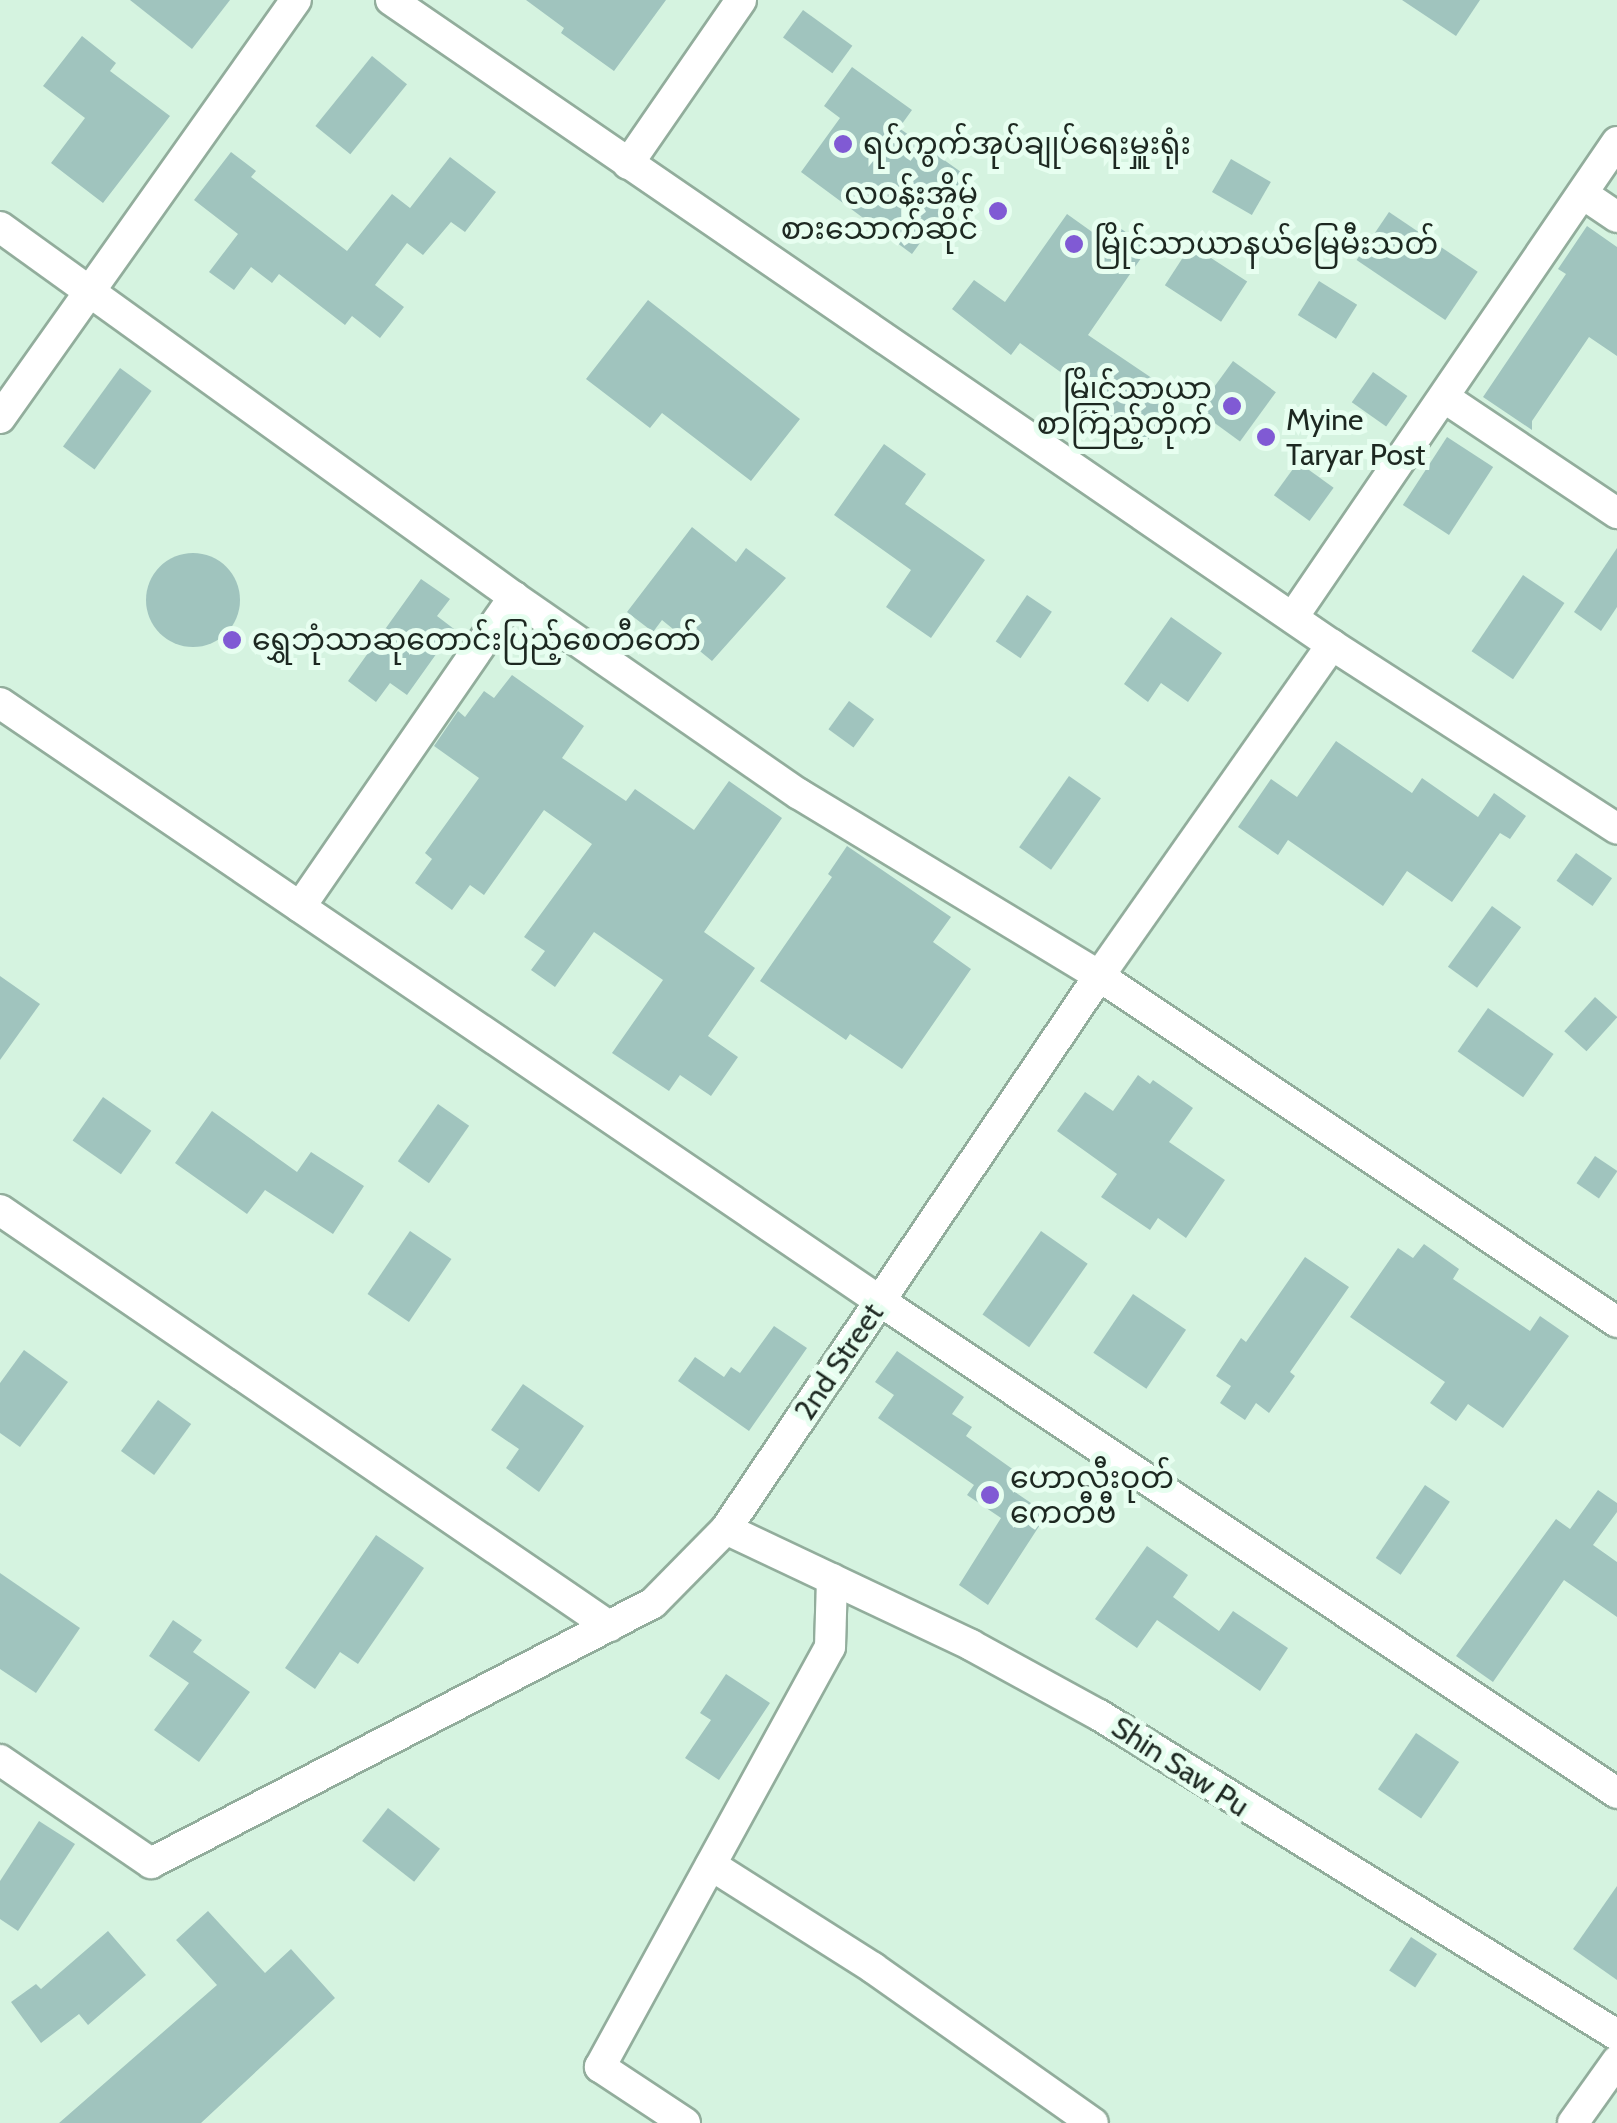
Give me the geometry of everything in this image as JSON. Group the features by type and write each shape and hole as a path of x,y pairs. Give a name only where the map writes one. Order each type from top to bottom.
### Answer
{"street":[{"path":"0,418 296,0"},
{"path":"391,0 1332,645 1617,828"},
{"path":"628,164 741,0"},
{"path":"1293,617 1617,142"},
{"path":"1582,194 1617,217"},
{"path":"0,227 514,598 799,794 1099,976 1617,1322"},
{"path":"1445,398 1617,512"},
{"path":"300,907 514,598"},
{"name":"2nd Street","path":"0,1760 151,1863 653,1603 726,1530 1099,976 1332,645"},
{"path":"0,703 880,1301 1617,1792"},
{"path":"0,1210 609,1626"},
{"name":"Shin Saw Pu","path":"726,1530 971,1646 1100,1715 1617,2035"},
{"path":"685,2123 600,2067 830,1647 832,1579"},
{"path":"711,1864 873,1968 1093,2123"},
{"path":"1573,2123 1617,2061"}],"building":[{"path":"130,0 230,0 192,49"},
{"path":"526,0 666,0 614,71 561,33 564,28"},
{"path":"1402,0 1480,0 1456,36"},
{"path":"803,10 852,46 832,73 783,38"},
{"path":"82,36 116,63 110,71 170,116 103,203 51,163 85,118 43,86"},
{"path":"372,56 407,84 350,154 315,126"},
{"path":"852,67 912,110 899,128 968,177 912,254 801,172 840,118 824,106"},
{"path":"231,152 256,171 251,177 347,251 392,194 410,208 450,157 496,192 465,232 451,222 423,255 407,243 375,285 404,307 380,338 352,316 345,325 279,274 272,283 251,267 234,290 209,272 238,234 194,200"},
{"path":"1231,159 1271,182 1252,215 1212,192"},
{"path":"1389,212 1478,272 1445,320 1357,260"},
{"path":"1067,214 1109,244 1120,228 1148,248 1088,335 1177,395 1146,443 1100,412 1105,404 1020,343 1011,355 952,309 974,280 1005,302"},
{"path":"1587,226 1617,247 1617,356 1589,337 1532,421 1532,430 1483,397 1566,274 1558,269"},
{"path":"1191,245 1247,281 1221,322 1165,285"},
{"path":"1319,281 1357,305 1336,339 1298,315"},
{"path":"648,300 800,419 751,481 662,413 650,428 586,379"},
{"path":"1233,361 1276,392 1240,442 1197,410"},
{"path":"120,368 152,391 95,469 63,446"},
{"path":"1373,372 1407,396 1386,426 1352,402"},
{"path":"1447,437 1493,467 1449,535 1403,505"},
{"path":"884,444 926,474 905,504 985,560 931,638 886,607 911,570 834,515"},
{"path":"1298,462 1334,488 1309,521 1274,495"},
{"path":"692,527 736,562 746,548 786,578 712,661 662,620 653,632 627,612"},
{"path":"1617,548 1617,607 1601,631 1574,612"},
{"path":"193,553 211,557 226,567 236,582 240,600 236,618 226,633 211,643 193,647 175,643 160,633 150,618 146,600 150,582 160,567 175,557"},
{"path":"1523,575 1564,603 1513,679 1472,651"},
{"path":"421,579 450,599 437,616 454,629 407,695 390,683 376,702 348,681"},
{"path":"1027,595 1052,612 1021,658 996,641"},
{"path":"1171,617 1222,653 1188,702 1161,683 1148,702 1124,684"},
{"path":"512,675 584,726 562,758 626,801 635,789 694,830 729,781 782,818 704,932 755,968 708,1036 738,1057 711,1096 680,1075 669,1091 612,1053 663,980 594,932 555,987 531,970 545,951 524,937 592,844 544,810 484,895 470,885 452,910 415,883 432,859 425,853 479,778 434,746 458,711 465,717 484,691 494,698"},
{"path":"849,701 874,719 854,748 828,729"},
{"path":"1336,741 1412,793 1422,778 1478,817 1494,793 1526,816 1510,839 1500,833 1452,902 1407,871 1383,906 1288,840 1278,855 1238,827 1271,779 1297,797"},
{"path":"1069,776 1101,798 1051,870 1019,847"},
{"path":"847,846 951,917 933,942 971,969 902,1069 850,1034 846,1040 760,981 832,877 828,874"},
{"path":"1576,853 1612,878 1593,906 1556,881"},
{"path":"1492,906 1521,927 1477,988 1448,967"},
{"path":"0,976 40,1004 0,1060"},
{"path":"1595,997 1617,1017 1587,1051 1564,1031"},
{"path":"1488,1008 1554,1054 1523,1097 1458,1051"},
{"path":"1138,1075 1150,1084 1153,1080 1193,1108 1169,1142 1225,1180 1186,1238 1158,1218 1150,1230 1101,1197 1117,1174 1057,1131 1085,1092 1113,1111"},
{"path":"103,1097 151,1131 121,1174 73,1140"},
{"path":"438,1104 469,1126 429,1183 398,1161"},
{"path":"212,1111 297,1172 311,1152 364,1186 333,1234 265,1190 247,1214 175,1163"},
{"path":"1595,1156 1617,1171 1599,1198 1577,1183"},
{"path":"410,1231 451,1259 409,1322 368,1294"},
{"path":"1041,1231 1088,1264 1029,1347 982,1315"},
{"path":"1424,1244 1459,1269 1453,1279 1530,1331 1540,1316 1569,1336 1503,1428 1468,1404 1456,1421 1430,1403 1445,1382 1350,1317 1398,1248 1413,1258"},
{"path":"1305,1257 1349,1287 1290,1372 1295,1376 1269,1413 1256,1403 1245,1420 1220,1403 1231,1386 1216,1376 1241,1338 1246,1342"},
{"path":"1133,1294 1186,1330 1146,1389 1093,1353"},
{"path":"774,1326 807,1348 749,1431 678,1381 695,1357 724,1377 731,1367 740,1373"},
{"path":"24,1350 68,1382 20,1447 0,1433 0,1383"},
{"path":"897,1351 964,1397 952,1414 972,1427 966,1436 1025,1478 1015,1492 1047,1514 988,1605 959,1585 1001,1518 967,1495 974,1485 878,1418 894,1395 875,1382"},
{"path":"523,1384 584,1426 539,1492 506,1468 519,1449 491,1430"},
{"path":"158,1400 191,1424 154,1475 121,1451"},
{"path":"1425,1485 1450,1502 1401,1575 1376,1558"},
{"path":"1598,1490 1617,1503 1617,1512 1593,1545 1617,1562 1617,1617 1564,1580 1493,1682 1456,1656 1556,1519 1570,1529"},
{"path":"376,1535 424,1568 358,1664 340,1652 315,1689 285,1668"},
{"path":"1147,1546 1188,1575 1173,1597 1219,1631 1233,1611 1288,1648 1260,1691 1157,1620 1137,1648 1095,1619"},
{"path":"0,1573 80,1628 36,1693 0,1669"},
{"path":"173,1620 202,1640 193,1652 250,1692 199,1762 154,1730 189,1683 149,1656"},
{"path":"726,1674 770,1703 719,1780 685,1758 711,1720 700,1713"},
{"path":"1416,1733 1459,1762 1421,1818 1378,1789"},
{"path":"388,1808 440,1849 414,1882 362,1841"},
{"path":"39,1821 75,1844 18,1931 0,1919 0,1881"},
{"path":"1617,1886 1617,1980 1573,1949"},
{"path":"208,1911 265,1973 291,1949 335,1998 201,2123 59,2123 217,1985 176,1940"},
{"path":"108,1931 146,1975 88,2025 79,2014 41,2043 11,2002 36,1984 41,1989"},
{"path":"1411,1937 1437,1954 1415,1987 1389,1971"}],"place":[{"name":"ရပ်ကွက်အုပ်ချုပ်ရေးမှူးရုံး","path":"843,144"},
{"name":"လဝန်းအိမ် စားသောက်ဆိုင်","path":"998,211"},
{"name":"မြိုင်သာယာနယ်မြေမီးသတ်","path":"1074,244"},
{"name":"မြိုင်သာယာ စာကြည့်တိုက်","path":"1232,406"},
{"name":"Myine Taryar Post","path":"1266,437"},
{"name":"ရွှေဘုံသာဆုတောင်းပြည့်စေတီတော်","path":"232,640"},
{"name":"ဟောလီးဝုတ် ကေတီဗီ","path":"990,1495"}]}
